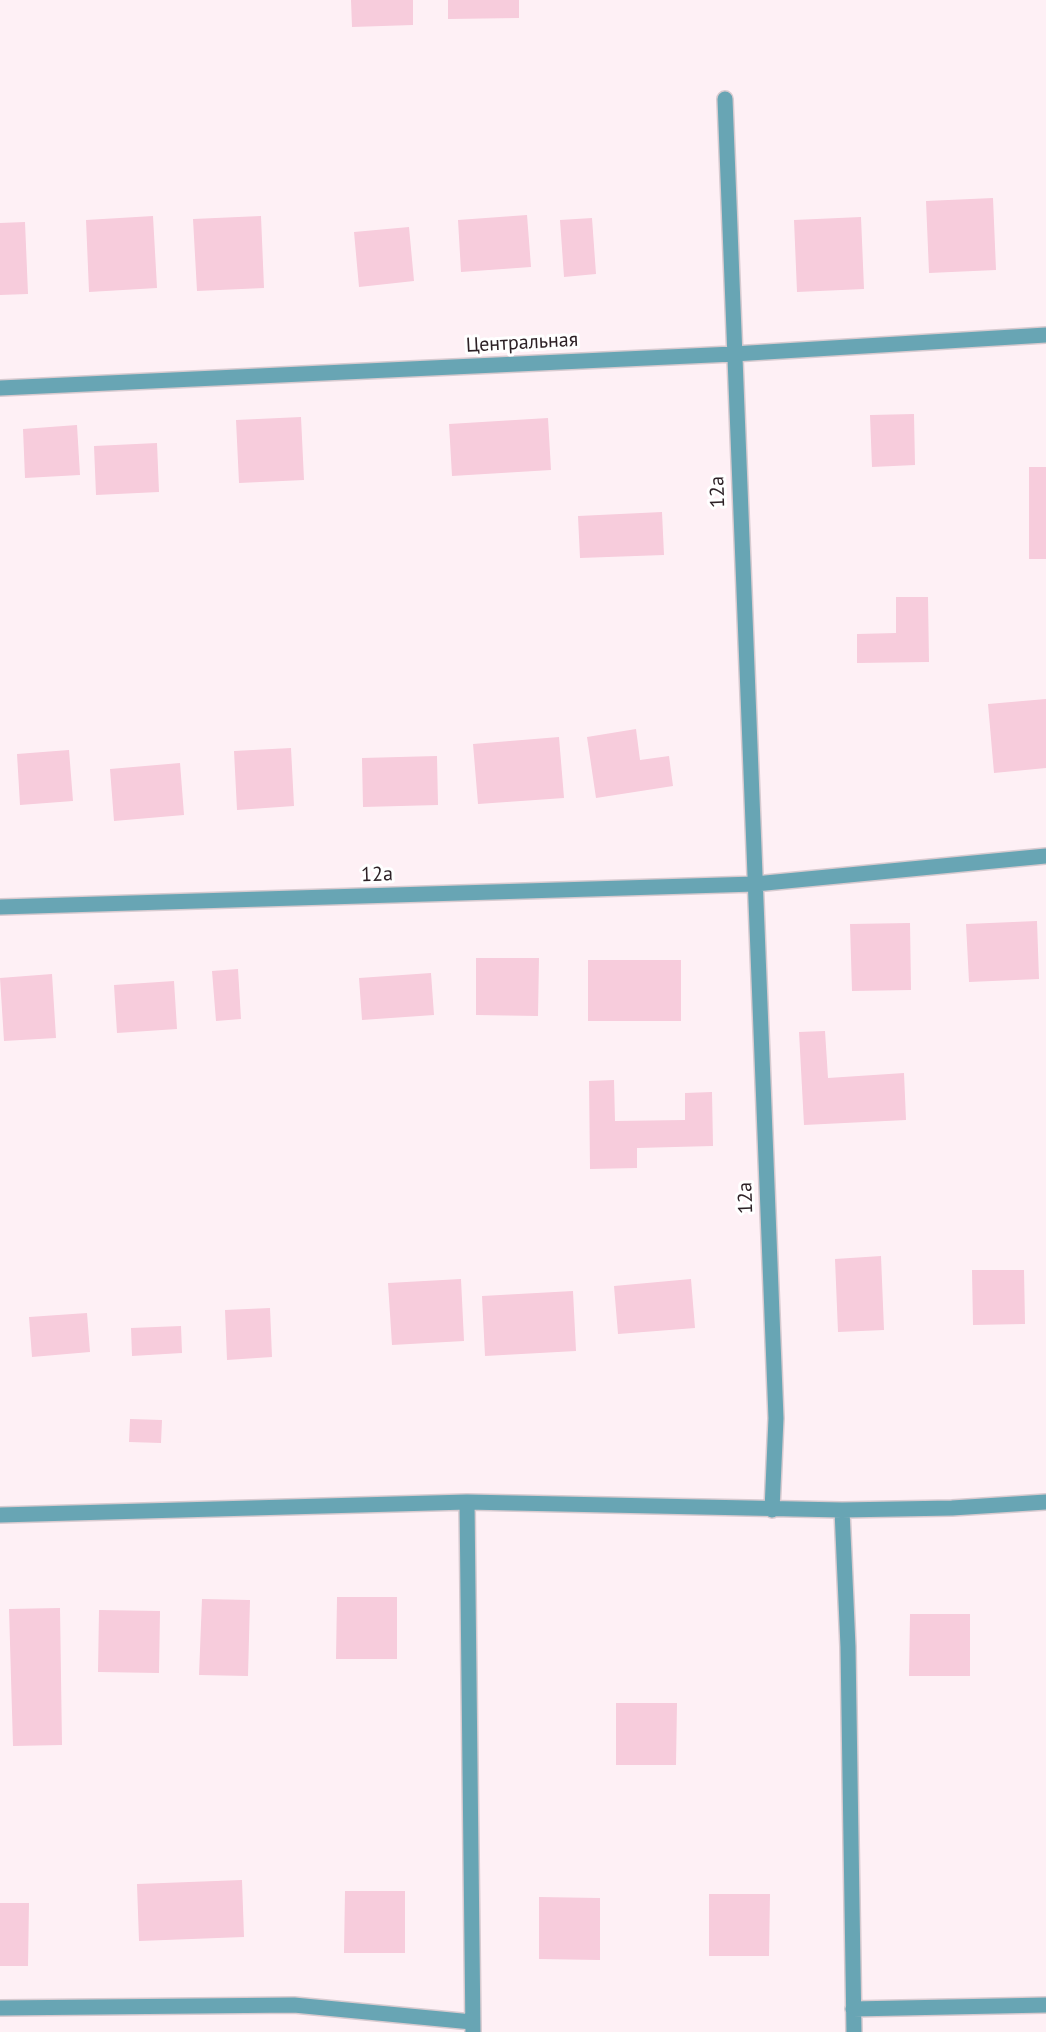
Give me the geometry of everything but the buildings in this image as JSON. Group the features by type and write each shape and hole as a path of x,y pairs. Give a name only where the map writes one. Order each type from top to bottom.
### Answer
{"street":[{"name":"12а","path":"725,99 776,1418 772,1510"},
{"name":"Центральная","path":"0,388 734,354 1046,335"},
{"name":"12а","path":"0,907 754,884 1046,856"},
{"path":"0,2008 294,2005 473,2027 467,1502"},
{"path":"0,1515 467,1502 772,1510 952,1509 1046,1502"},
{"path":"842,1510 848,1647 854,2032"},
{"path":"853,2009 1046,2005"}]}
